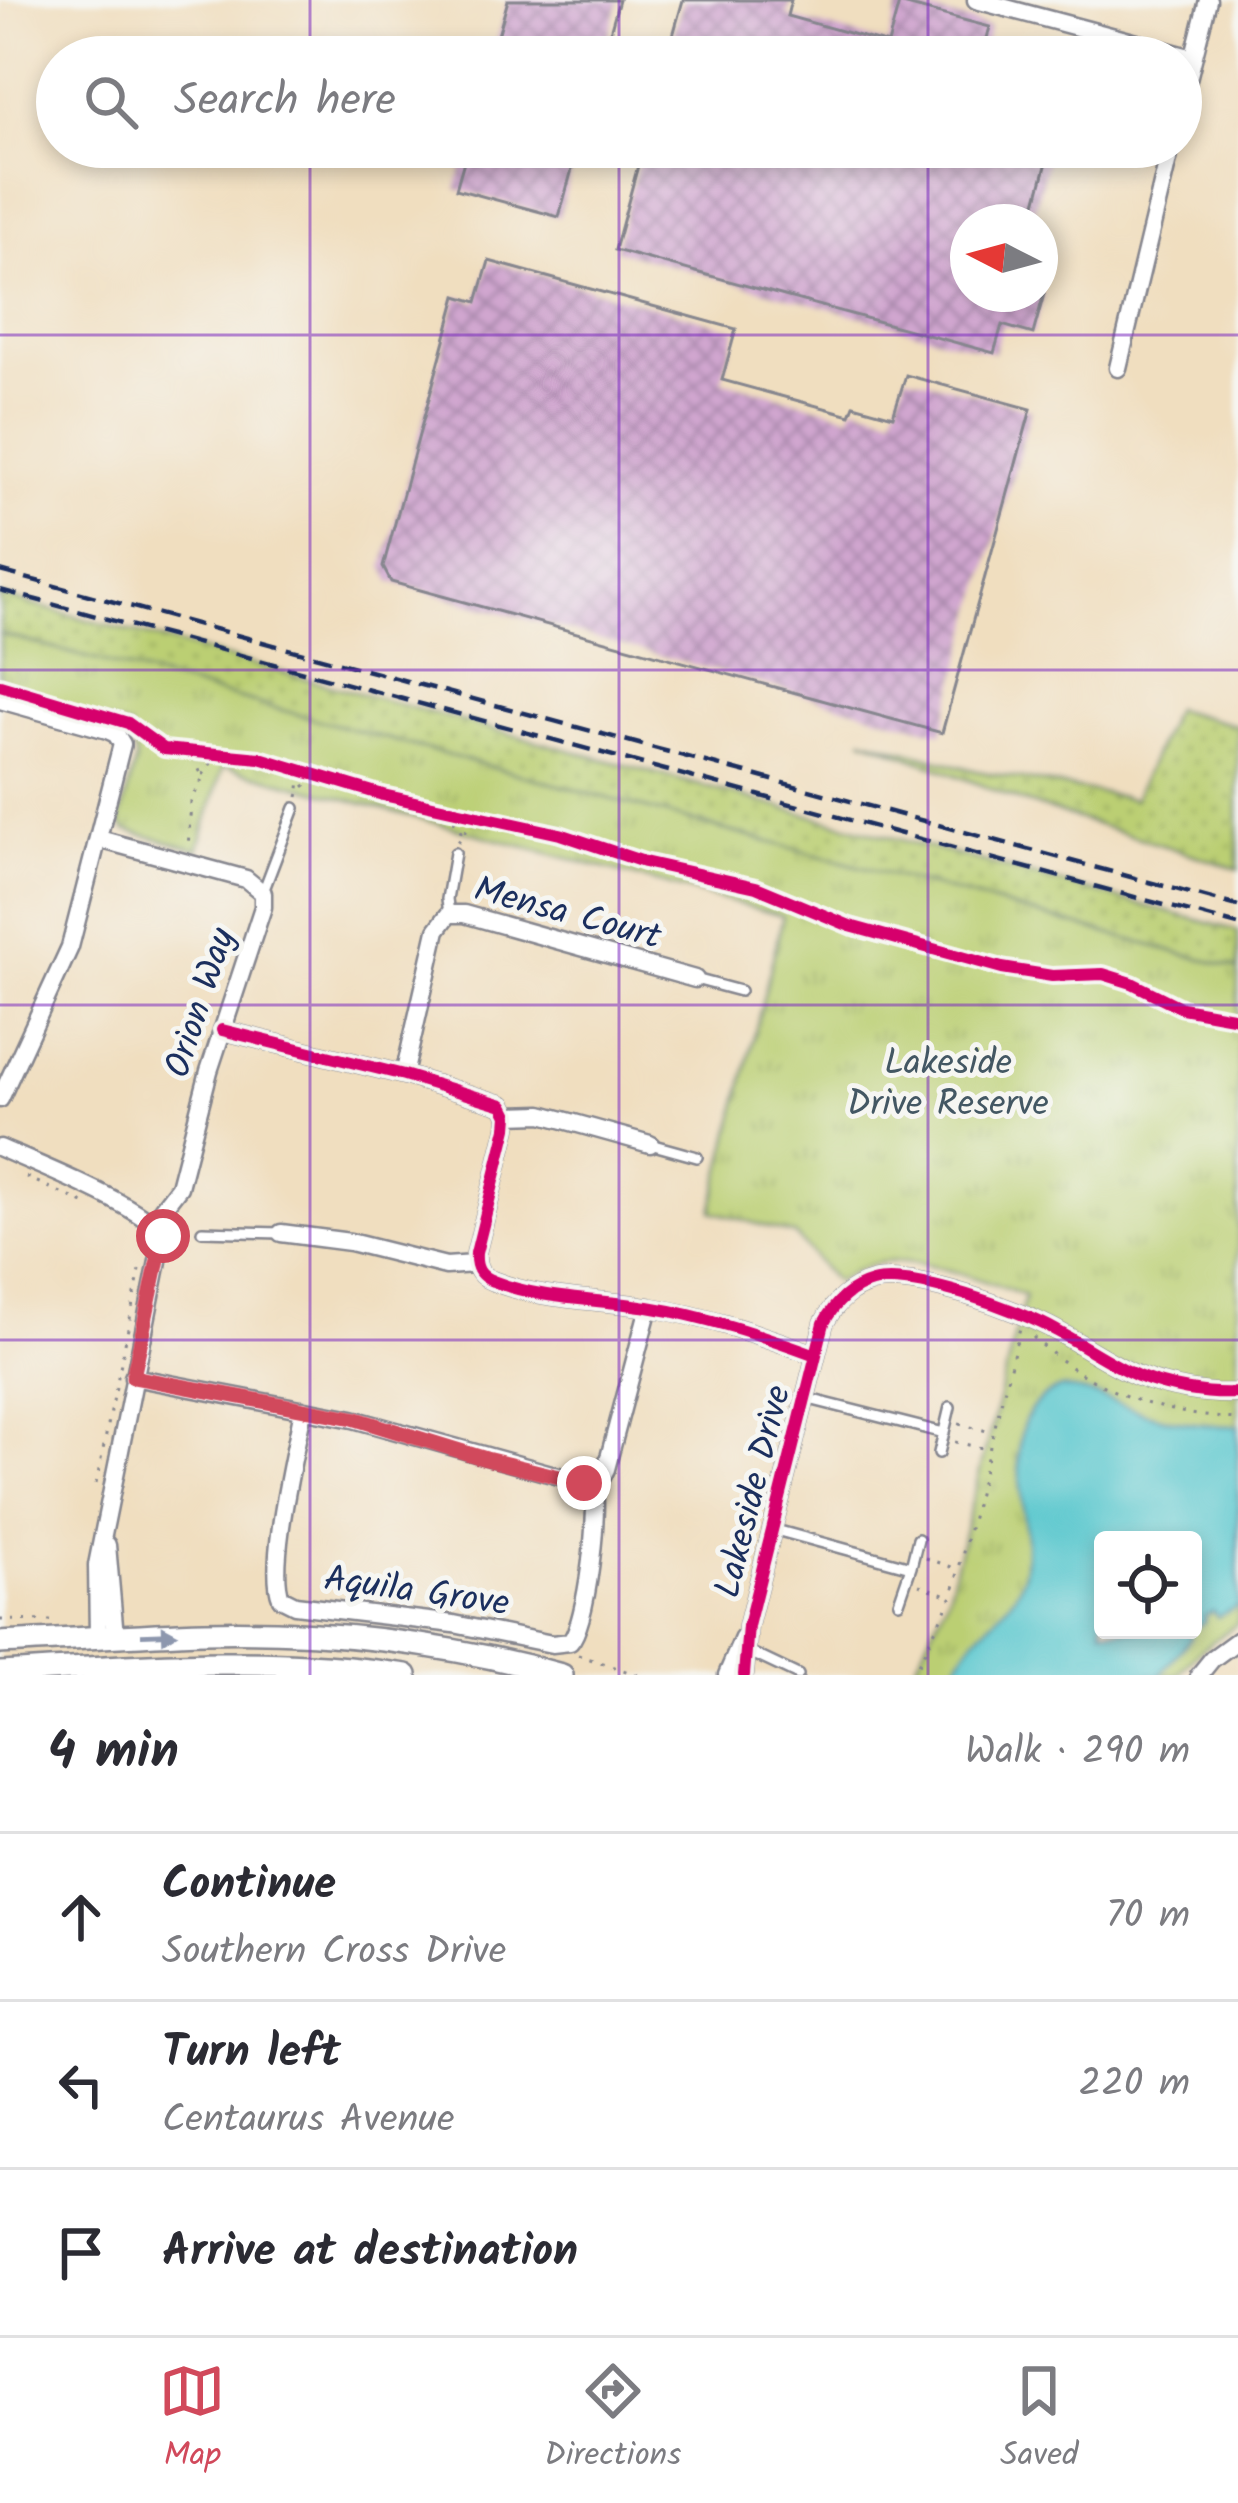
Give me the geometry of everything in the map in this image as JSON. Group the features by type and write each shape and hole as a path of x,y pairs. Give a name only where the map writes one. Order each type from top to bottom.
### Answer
{"street":[{"path":"976,0 1111,36"},
{"path":"1199,36 1208,0"},
{"path":"1118,368 1167,168"},
{"path":"0,700 116,734 122,754 59,976 0,1099"},
{"name":"Orion Way","path":"99,838 246,879 263,893 263,907 222,1030 179,1187 155,1218"},
{"name":"Mensa Court","path":"404,1075 437,930 449,914 464,914 694,979"},
{"path":"222,1030 404,1075 502,1105 508,1115 476,1264 491,1280 530,1291 649,1307 758,1334 816,1355"},
{"path":"508,1115 542,1114 650,1144"},
{"path":"0,1148 110,1207 155,1218 163,1236 151,1262 95,1587 107,1637 108,1667"},
{"path":"281,1233 350,1242 446,1266 476,1264"},
{"name":"Lakeside Drive","path":"727,1675 742,1649 824,1323 842,1298 870,1282 904,1280 1018,1313 1144,1378 1183,1388 1238,1393"},
{"path":"133,1377 385,1426 520,1468 593,1482 606,1469 649,1307"},
{"name":"Aquila Grove","path":"303,1409 278,1582 281,1598 295,1605 405,1616 552,1644 570,1642 580,1625 598,1510 593,1482"},
{"path":"0,1643 293,1634 562,1675"},
{"path":"1199,1675 1238,1640"},
{"name":"Lakeside Drive","path":"742,1649 744,1675"},
{"path":"441,1675 455,1659"},
{"path":"0,1673 298,1664 406,1675"}],"lane":[{"path":"263,893 295,808"},
{"path":"449,914 456,848"},
{"path":"694,979 740,991"},
{"path":"650,1144 698,1157"},
{"path":"202,1231 281,1233"},
{"path":"805,1398 944,1431"},
{"path":"939,1453 950,1407"},
{"path":"772,1529 911,1567"},
{"path":"899,1602 918,1539"},
{"path":"742,1649 798,1675"}],"path":[{"path":"164,749 224,754"},
{"path":"183,753 193,758 202,777"},
{"path":"187,863 191,802 202,777 224,754"},
{"path":"281,764 347,783"},
{"path":"281,764 300,779 295,808"},
{"path":"299,790 329,777"},
{"path":"426,805 506,822"},
{"path":"447,810 461,832 456,848"},
{"path":"456,848 470,826 488,818"},
{"path":"21,1175 110,1207"},
{"path":"95,1490 134,1286 151,1262"},
{"path":"913,1675 952,1596 1019,1329"},
{"path":"944,1431 993,1432"},
{"path":"944,1431 988,1450"},
{"path":"914,1554 959,1570"},
{"path":"908,1581 952,1596"},
{"path":"0,1620 49,1621"},
{"path":"579,1657 638,1675"}],"green space":[{"path":"0,596 1238,931 1238,969 0,634"},
{"name":"Lakeside Drive Reserve","path":"0,634 1238,969 1238,1623 1198,1652 1178,1675 911,1675 947,1599 1025,1296 913,1263 872,1264 835,1282 795,1235 712,1211 783,916 223,766 198,850 125,830 119,823 136,760 130,728 0,692"},
{"path":"1174,709 1238,726 1238,869 1021,801 862,738 977,771 1134,799"}],"water":[{"path":"1061,1388 1172,1420 1238,1426 1238,1606 1217,1617 1213,1611 1202,1623 1202,1531 1094,1531 1094,1639 1189,1639 1160,1675 949,1675 1021,1582 1026,1559 1019,1447 1025,1422 1038,1402"}],"building":[{"path":"508,0 619,0 609,36 498,36"},
{"path":"683,0 791,0 787,16 859,36 673,36"},
{"path":"899,3 990,27 988,36 890,36"},
{"path":"462,168 572,168 559,217 456,189"},
{"path":"637,168 1045,168 1036,204 950,204 950,312 1039,312 1033,334 1002,325 994,353 615,250"},
{"path":"489,261 736,329 722,380 850,415 854,405 893,416 906,375 1031,409 942,733 391,582 383,567 457,296 477,302"}],"railway":[{"path":"0,571 1238,906"},
{"path":"0,590 1238,925"}],"cycle path":[{"path":"0,685 128,723 164,749 260,758 383,795 560,834 644,862 756,887 850,926 1002,968 1052,976 1103,974 1182,1008 1238,1018"},
{"path":"222,1030 503,1105 507,1128 476,1253 479,1270 488,1279 550,1295 691,1315 816,1355"},
{"path":"744,1675 748,1626 824,1323 857,1288 890,1280 966,1294 1040,1322 1150,1380 1200,1392 1238,1393"}],"route":[{"path":"163,1236 133,1377 353,1418 584,1483"}]}
